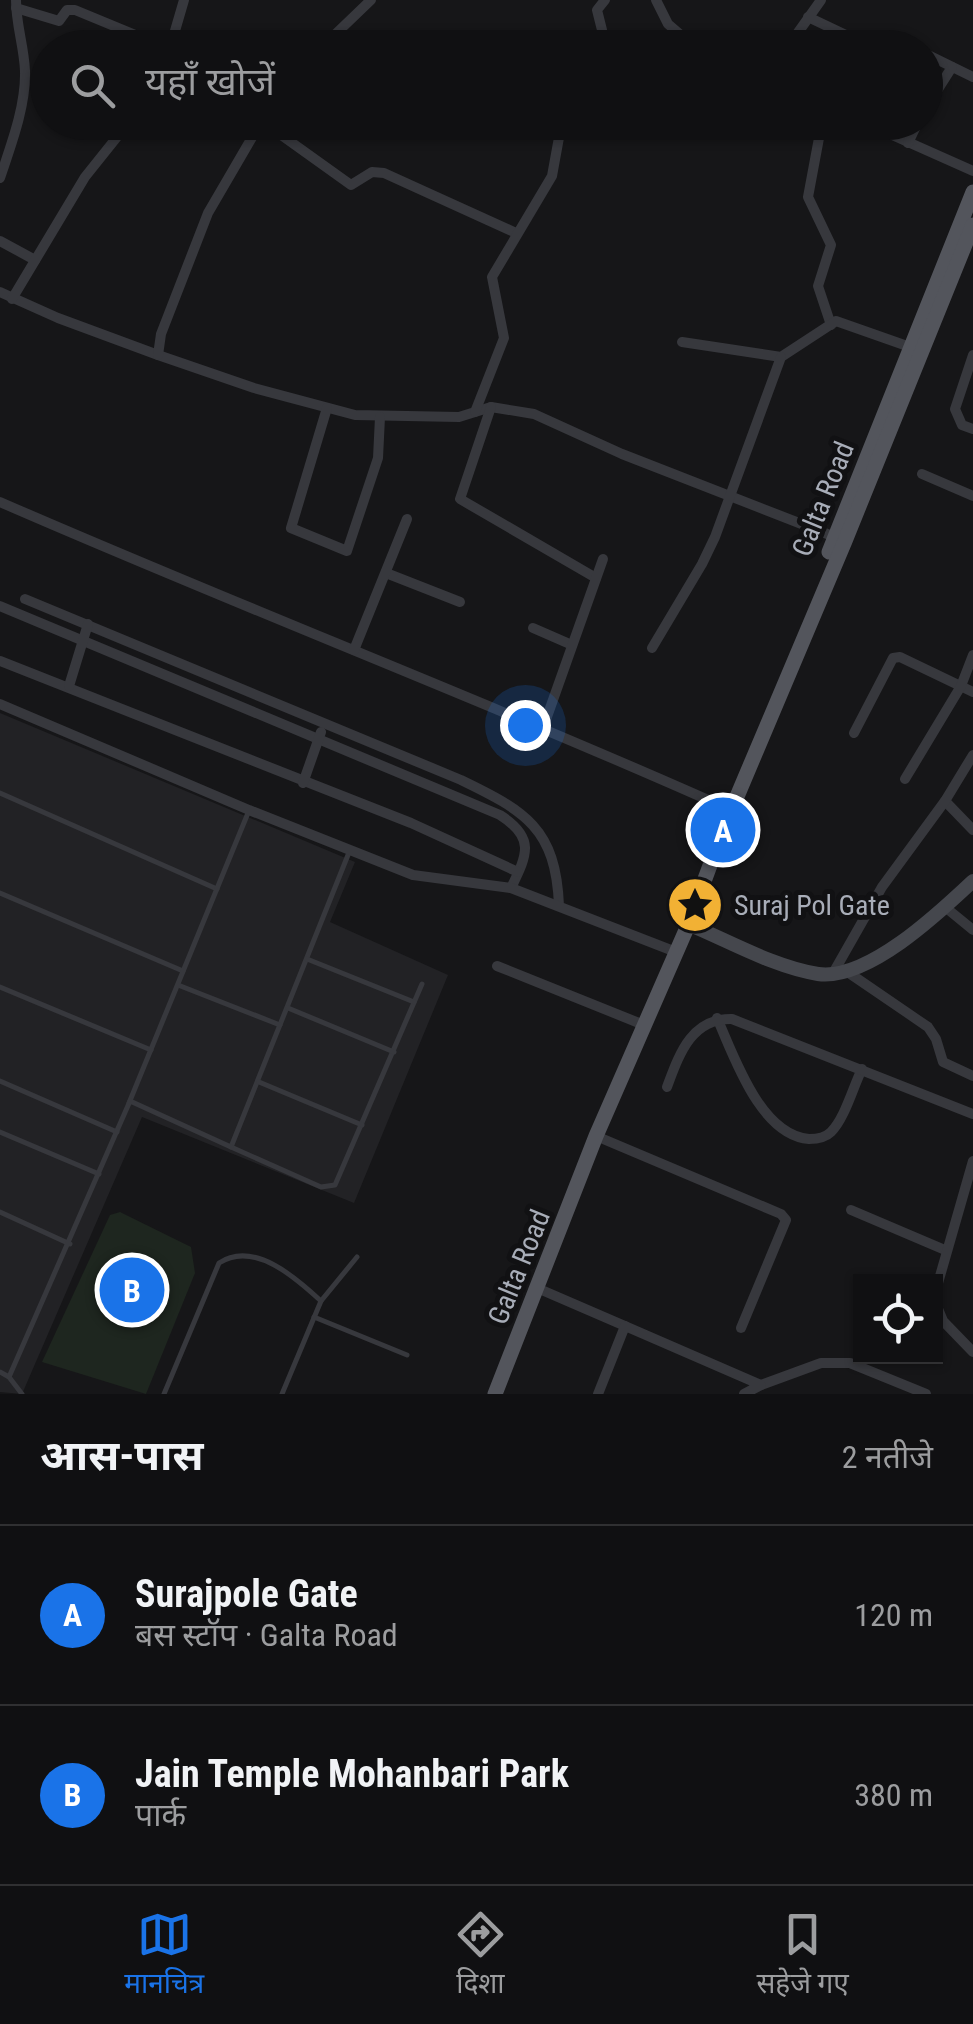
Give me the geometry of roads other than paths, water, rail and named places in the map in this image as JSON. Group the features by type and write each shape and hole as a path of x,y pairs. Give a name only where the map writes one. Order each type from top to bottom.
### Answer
{"main road":[{"name":"Galta Road","path":"494,1394 596,1136 688,924 727,814 973,192"},
{"path":"727,814 973,225"},
{"path":"484,1394 570,1184 586,1161"}],"street":[{"path":"175,30 184,0"},
{"path":"340,30 371,0"},
{"path":"602,30 597,10 606,0"},
{"path":"656,0 675,30"},
{"path":"799,30 821,0"},
{"path":"0,178 20,109 25,73 16,4 59,21 68,10 75,10 124,30"},
{"path":"808,17 835,30"},
{"path":"943,62 973,77"},
{"path":"943,81 952,67"},
{"path":"12,299 85,177 115,140"},
{"path":"158,354 208,213 251,140"},
{"path":"288,140 352,185 372,172 384,173 516,234"},
{"path":"476,412 504,338 492,277 552,176 559,140"},
{"path":"819,140 808,197 831,245 818,286 831,326"},
{"path":"902,140 973,172"},
{"path":"0,241 35,260"},
{"path":"0,292 254,388 355,415 459,417 491,407 516,408 622,454 836,537"},
{"path":"652,648 702,564 731,497 782,356 836,322 910,348"},
{"path":"682,342 782,356"},
{"path":"973,355 955,408 962,425 973,430"},
{"path":"491,407 460,498 596,578"},
{"path":"327,408 291,528 347,551 378,458 380,417"},
{"path":"922,474 973,496"},
{"path":"0,502 543,728 727,814"},
{"path":"354,650 407,520"},
{"path":"543,728 603,559"},
{"path":"386,573 460,602"},
{"path":"25,599 86,633 322,730"},
{"path":"0,606 86,633 517,808 532,820 534,843 558,885 559,906"},
{"path":"534,628 572,645"},
{"path":"69,686 86,633"},
{"path":"906,779 961,686 973,655"},
{"path":"854,733 893,658 900,657 973,692"},
{"path":"0,660 412,823 518,872"},
{"path":"0,704 413,875 510,888 676,952"},
{"path":"304,783 322,730"},
{"path":"832,974 882,888 973,755"},
{"path":"459,787 534,843"},
{"path":"945,801 973,830"},
{"path":"510,888 534,843"},
{"path":"688,924 796,969 849,973 945,908 973,881"},
{"path":"945,908 973,930"},
{"path":"497,966 644,1025"},
{"path":"849,973 928,1027 940,1055 950,1066 973,1076"},
{"path":"716,1018 744,1080 762,1106 776,1124 800,1137 818,1138 833,1130 862,1069"},
{"path":"667,1087 683,1046 716,1018 754,1026 973,1114"},
{"path":"596,1136 781,1214 786,1220 741,1328"},
{"path":"940,1274 973,1161"},
{"path":"851,1210 946,1250"},
{"path":"537,1288 760,1385"},
{"path":"943,1321 973,1352"},
{"path":"598,1394 625,1326"},
{"path":"744,1394 821,1363 850,1363 926,1394"}],"lane":[{"path":"0,793 217,889"},
{"path":"10,1377 70,1244 250,810"},
{"path":"231,1147 350,850"},
{"path":"0,893 183,972"},
{"path":"307,958 414,1002"},
{"path":"127,1109 130,1101 328,1188 341,1179 422,984"},
{"path":"178,985 280,1025"},
{"path":"0,987 151,1050"},
{"path":"288,1008 394,1052"},
{"path":"0,1081 117,1132"},
{"path":"259,1082 362,1126"},
{"path":"0,1132 99,1174"},
{"path":"0,1212 70,1244"},
{"path":"164,1394 220,1264 230,1257 244,1254 290,1272 321,1300"},
{"path":"282,1394 321,1300 357,1257"},
{"path":"314,1317 407,1355"},
{"path":"0,1372 10,1377 22,1394"}],"place":[{"name":"Surajpole Gate","path":"723,830"},
{"name":"Suraj Pol Gate","path":"695,905"},
{"name":"Jain Temple Mohanbari Park","path":"132,1290"}]}
